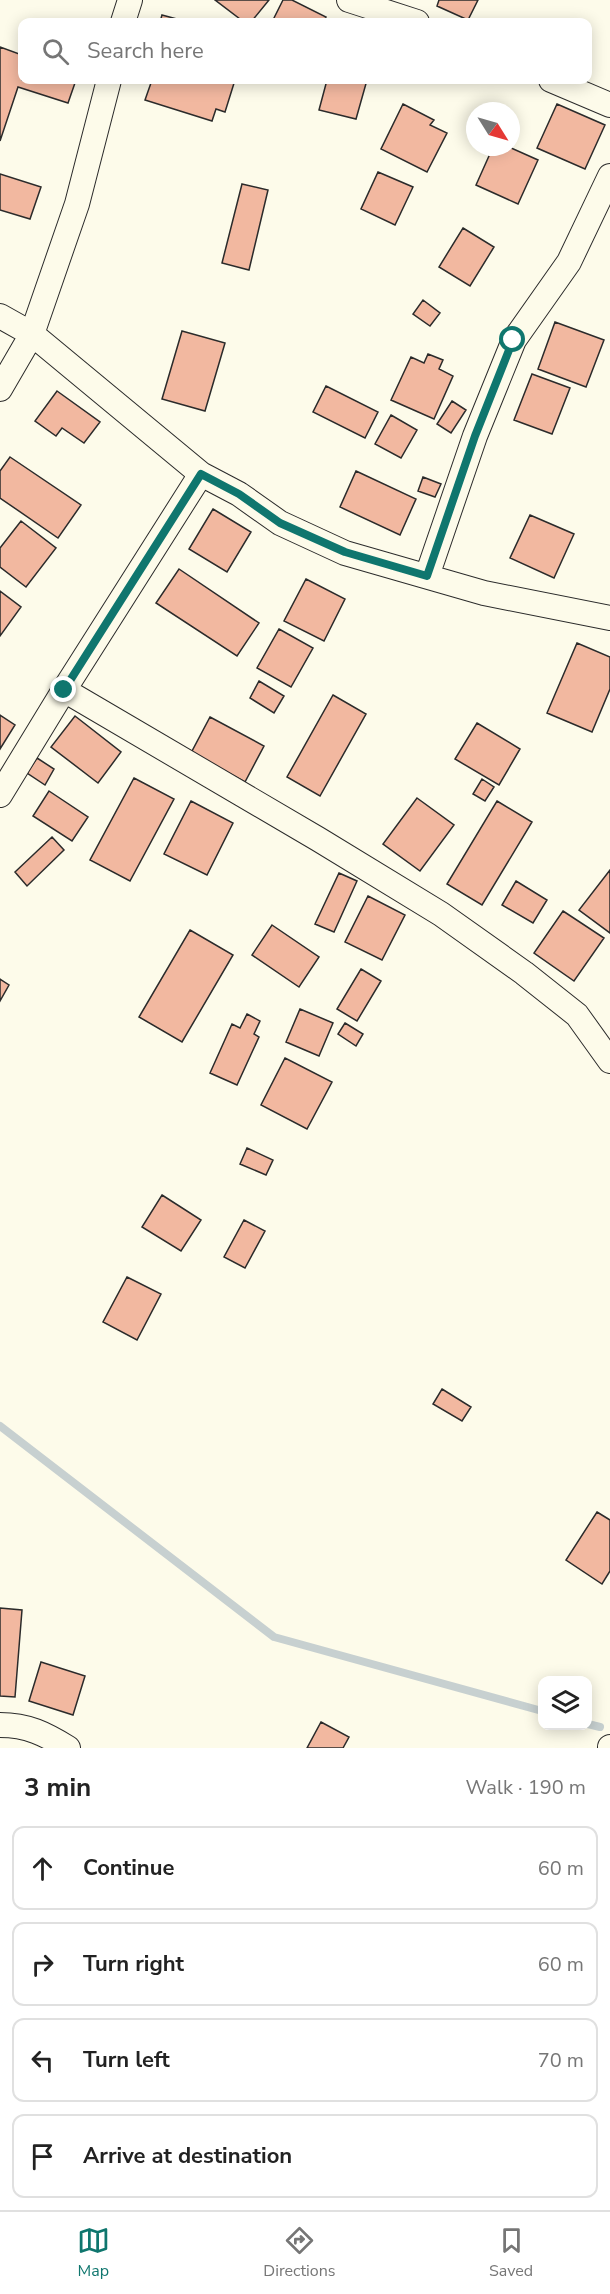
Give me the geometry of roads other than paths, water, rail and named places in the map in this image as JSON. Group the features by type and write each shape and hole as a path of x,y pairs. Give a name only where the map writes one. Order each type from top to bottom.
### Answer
{"street":[{"path":"124,18 130,0"},
{"path":"350,0 405,18"},
{"path":"0,389 32,334 77,204 108,84"},
{"path":"561,84 610,105"},
{"path":"427,576 475,436 513,340 568,262 610,176"},
{"path":"0,316 32,334 201,474 239,494 280,523 345,552 427,576 484,592 610,618"},
{"path":"0,795 201,474"},
{"path":"64,690 441,914 524,973 577,1015 610,1061"},
{"path":"0,1725 13,1725 43,1732 68,1748"}],"waterway":[{"path":"0,1426 274,1637 538,1710"},
{"path":"592,1725 600,1727"}]}
